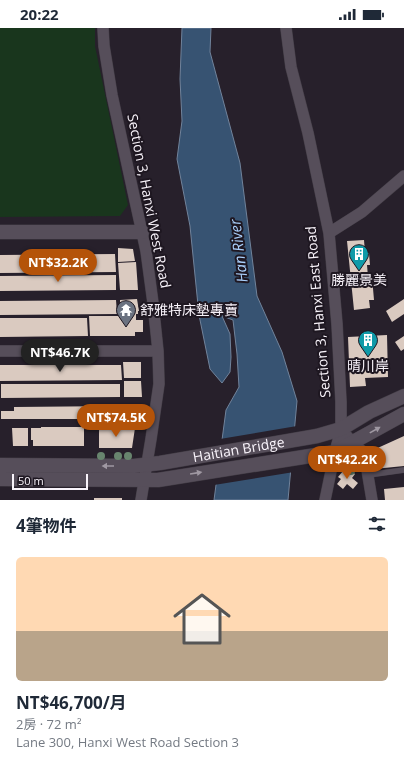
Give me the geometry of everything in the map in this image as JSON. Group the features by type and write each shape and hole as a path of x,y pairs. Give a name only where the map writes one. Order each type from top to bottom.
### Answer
{"street":[{"name":"Section 3, Hanxi West Road","path":"103,28 104,46 112,95 142,232 154,303 158,351 159,384 154,464 151,479 141,500"},
{"name":"Section 3, Hanxi East Road","path":"286,28 291,67 308,133 329,233 337,324 341,429 326,500"},
{"path":"329,233 362,212 404,176"},
{"path":"0,232 142,232"},
{"path":"0,351 158,351"},
{"name":"Haitian Bridge","path":"0,465 154,464 317,436 341,429 369,412 404,396"},
{"path":"335,452 404,414"},
{"path":"341,429 361,450 365,458 372,500"},
{"name":"Haitian Bridge","path":"0,479 151,479 335,452"}],"lane":[{"path":"368,475 404,470"}],"green space":[{"path":"0,28 95,28 95,46 128,205 120,216 0,217"}],"water":[{"name":"Han River","path":"182,28 211,28 210,52 240,163 257,296 282,352 297,401 288,500 214,500 226,410 239,387 237,354 233,320 222,316 230,334 231,357 230,372 222,383 210,369 199,315 190,226 177,159 182,121 180,79"}],"pier":[{"path":"297,426 294,472 214,485 220,439"}],"building":[{"name":"勝麗景美","path":"364,240 365,253 369,253 370,265 367,265 368,277 372,277 374,300 369,300 370,308 354,310 347,241"},
{"path":"118,248 133,249 135,261 118,262"},
{"path":"115,254 116,272 0,273 0,255"},
{"path":"136,262 138,290 120,290 118,263"},
{"path":"116,275 116,290 0,291 0,276"},
{"path":"137,299 139,311 138,314 136,314 136,320 143,320 143,332 135,332 135,336 90,336 89,316 124,316 124,318 127,318 129,314 120,314 120,300"},
{"path":"404,299 404,314 392,322 386,311"},
{"path":"116,300 117,314 0,315 0,301"},
{"path":"0,318 87,318 88,336 0,337"},
{"name":"晴川岸","path":"387,335 388,377 365,378 366,386 350,387 348,337"},
{"path":"404,336 404,349 401,351 395,342"},
{"path":"123,362 141,362 141,378 124,378"},
{"path":"0,365 121,365 122,380 0,381"},
{"path":"124,381 141,381 142,397 124,397"},
{"path":"1,384 120,384 120,397 1,398"},
{"path":"123,405 140,405 140,421 123,421"},
{"path":"120,406 121,419 1,419 1,411 14,411 14,407"},
{"path":"84,427 84,446 33,446 33,440 31,440 31,428"},
{"path":"12,428 28,428 28,446 13,446"},
{"path":"99,428 135,428 132,448 99,448"},
{"path":"404,436 404,466 374,469 371,451"},
{"path":"349,469 355,474 352,478 358,483 353,489 347,484 343,489 337,484 341,479 338,477 343,471 346,473"},
{"path":"404,487 404,500 385,500 384,489"},
{"path":"94,498 122,498 122,500 94,500"}],"place":[{"name":"勝麗景美","path":"359,271"},
{"name":"舒雅特床墊專賣","path":"126,327"},
{"name":"晴川岸","path":"368,357"}]}
